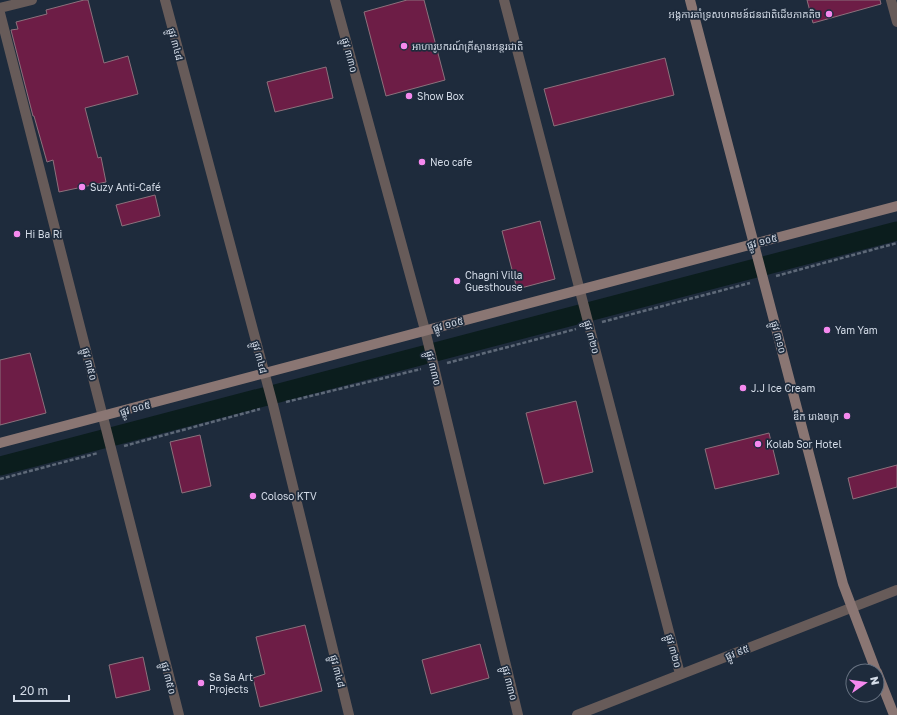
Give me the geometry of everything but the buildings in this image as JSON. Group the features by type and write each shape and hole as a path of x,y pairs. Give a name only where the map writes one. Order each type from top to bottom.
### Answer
{"street":[{"path":"0,8 32,0"},
{"name":"ផ្លូវ ៣៤៨","path":"164,0 266,379 349,715"},
{"name":"ផ្លូវ ៣៣០","path":"335,0 425,330 518,715"},
{"name":"ផ្លូវ ៣២០","path":"504,0 680,674"},
{"name":"ផ្លូវ ៣១០","path":"690,0 844,584 873,663"},
{"path":"891,0 897,22"},
{"name":"ផ្លូវ ៣៥០","path":"0,13 179,715"},
{"name":"ផ្លូវ ១០៥","path":"0,443 103,416 266,379 425,330 897,206"},
{"name":"ផ្លូវ ៩៥","path":"577,715 897,590"},
{"name":"ផ្លូវ ៣១០","path":"885,692 894,715"}],"waterway":[{"path":"0,466 897,231"}],"place":[{"name":"អង្គការគាំទ្រសហគមន៍ជនជាតិដើមភាគតិច","path":"829,14"},
{"name":"អាហារូបករណ៍គ្រីស្ទានអន្តរជាតិ","path":"404,46"},
{"name":"Show Box","path":"409,96"},
{"name":"Neo cafe","path":"422,162"},
{"name":"Suzy Anti-Café","path":"82,187"},
{"name":"Hi Ba Ri","path":"17,234"},
{"name":"Chagni Villa Guesthouse","path":"457,281"},
{"name":"Yam Yam","path":"827,330"},
{"name":"J.J Ice Cream","path":"743,388"},
{"name":"ឌឹក រោងចក្រ","path":"847,416"},
{"name":"Kolab Sor Hotel","path":"758,444"},
{"name":"Coloso KTV","path":"253,496"},
{"name":"Sa Sa Art Projects","path":"201,683"}]}
